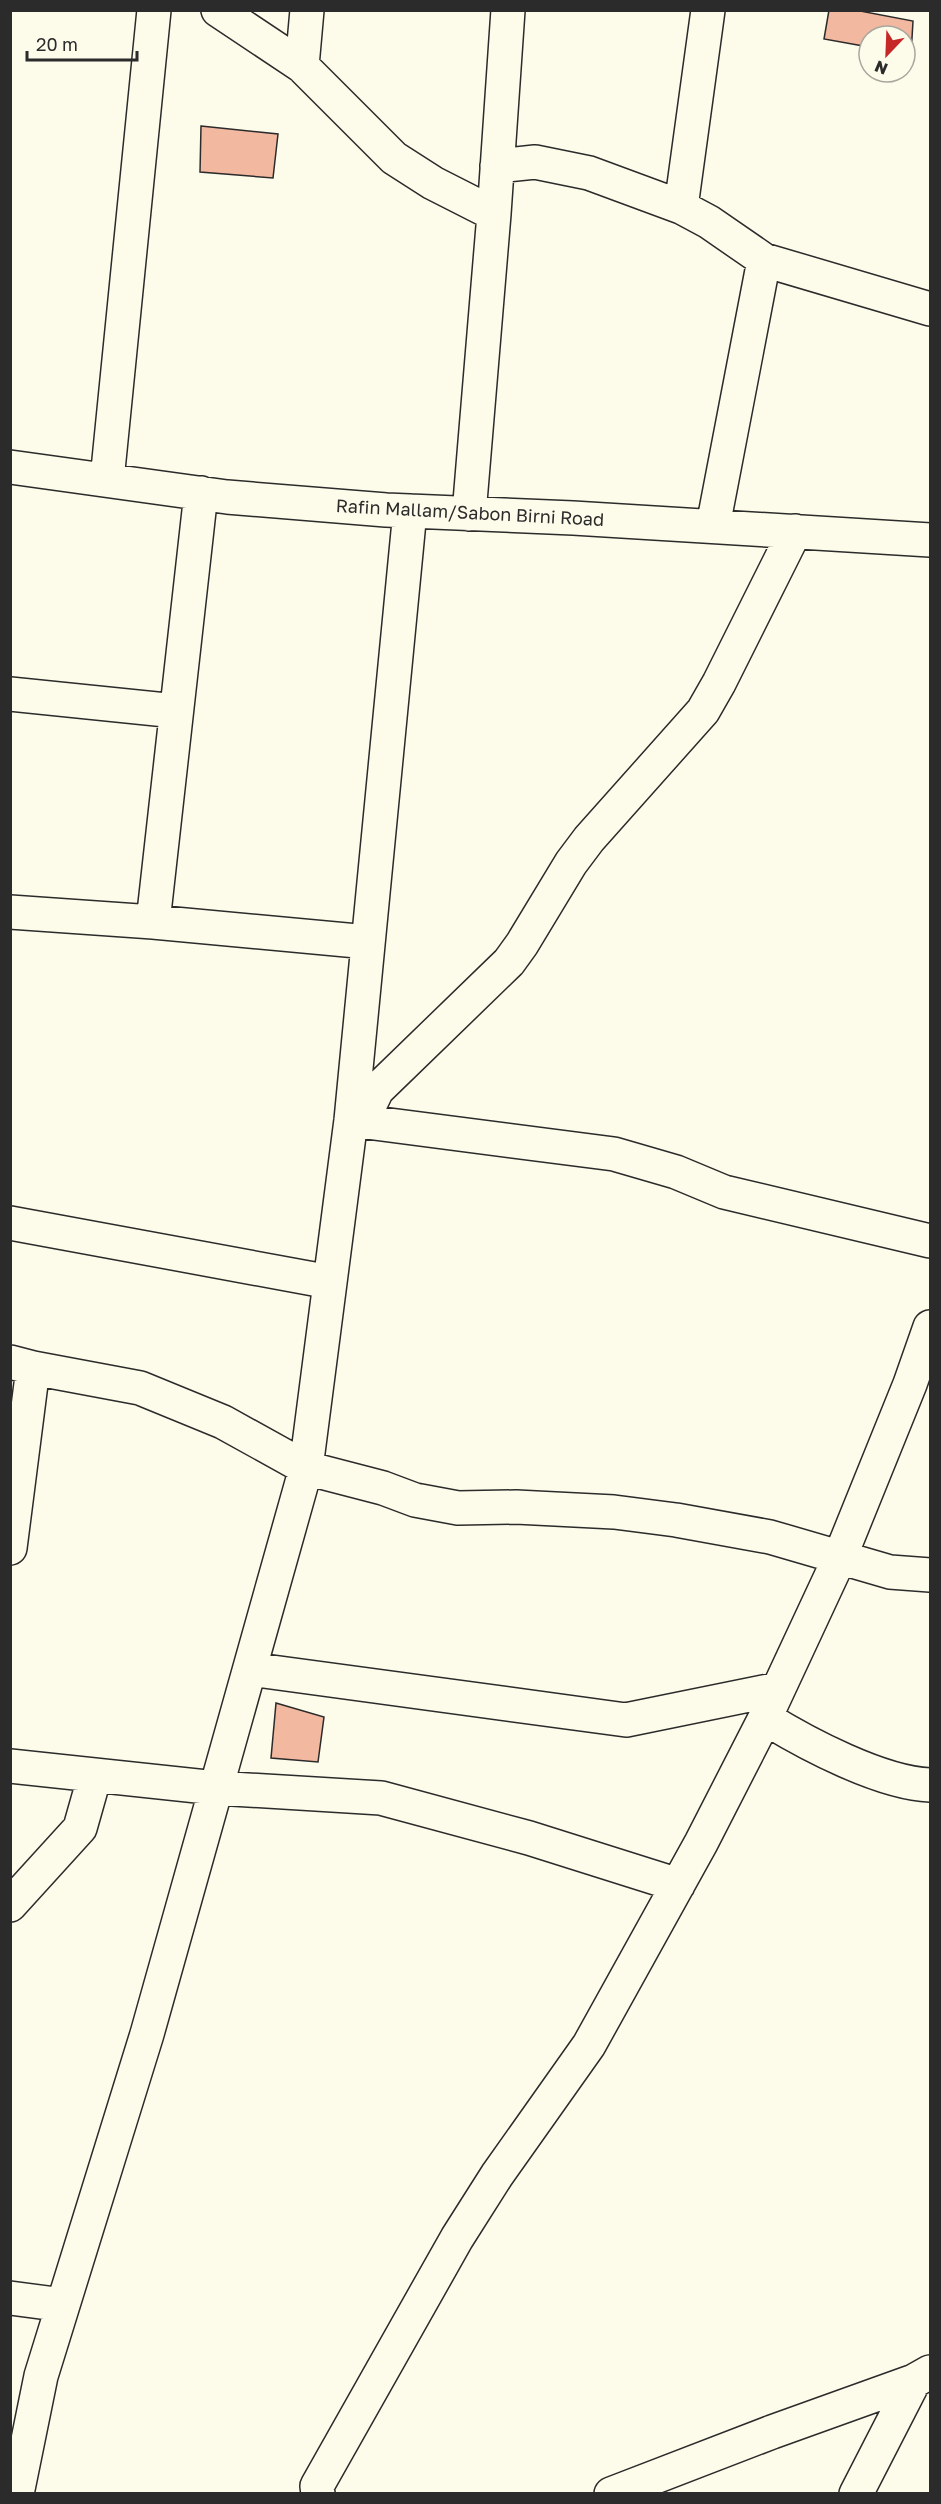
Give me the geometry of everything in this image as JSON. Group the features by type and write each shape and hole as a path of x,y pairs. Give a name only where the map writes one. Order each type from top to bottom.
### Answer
{"street":[{"path":"107,480 154,10"},
{"path":"218,10 302,66 394,158 433,183 495,214"},
{"path":"302,66 307,10"},
{"path":"469,514 495,214 508,10"},
{"path":"681,207 708,10"},
{"path":"497,166 535,162 589,173 681,207 709,222 764,260 930,309"},
{"path":"713,526 764,260"},
{"name":"Rafin Mallam/Sabon Birni Road","path":"10,466 201,493 410,511 713,526 930,540"},
{"path":"153,922 201,493"},
{"path":"17,2493 41,2376 147,2034 306,1468 330,1282 356,1121 368,942 410,511"},
{"path":"356,1121 377,1090 509,962 571,863 589,839 703,711 795,531"},
{"path":"10,694 176,711"},
{"path":"10,912 153,922 368,942"},
{"path":"356,1121 614,1155 676,1172 724,1192 930,1241"},
{"path":"10,1223 330,1282"},
{"path":"318,2493 317,2486 457,2238 497,2175 590,2045 678,1886 765,1718 920,1388 930,1327"},
{"path":"10,1548 22,1365 140,1388 223,1422 306,1468 383,1488 415,1500 458,1508 614,1512 666,1519 770,1537 890,1572 930,1575"},
{"path":"250,1669 626,1720 778,1689"},
{"path":"765,1718 793,1736 871,1771 916,1785 930,1785"},
{"path":"10,1766 216,1788 381,1798 519,1836 678,1886"},
{"path":"10,1905 80,1828 95,1775"},
{"path":"10,2298 63,2305"},
{"path":"611,2493 922,2377"},
{"path":"856,2493 922,2377"}],"building":[{"path":"829,10 855,10 913,21 913,24 857,24 857,45 824,39"},
{"path":"201,126 278,134 273,178 200,172"},
{"path":"276,1703 324,1717 318,1762 271,1758"}]}
